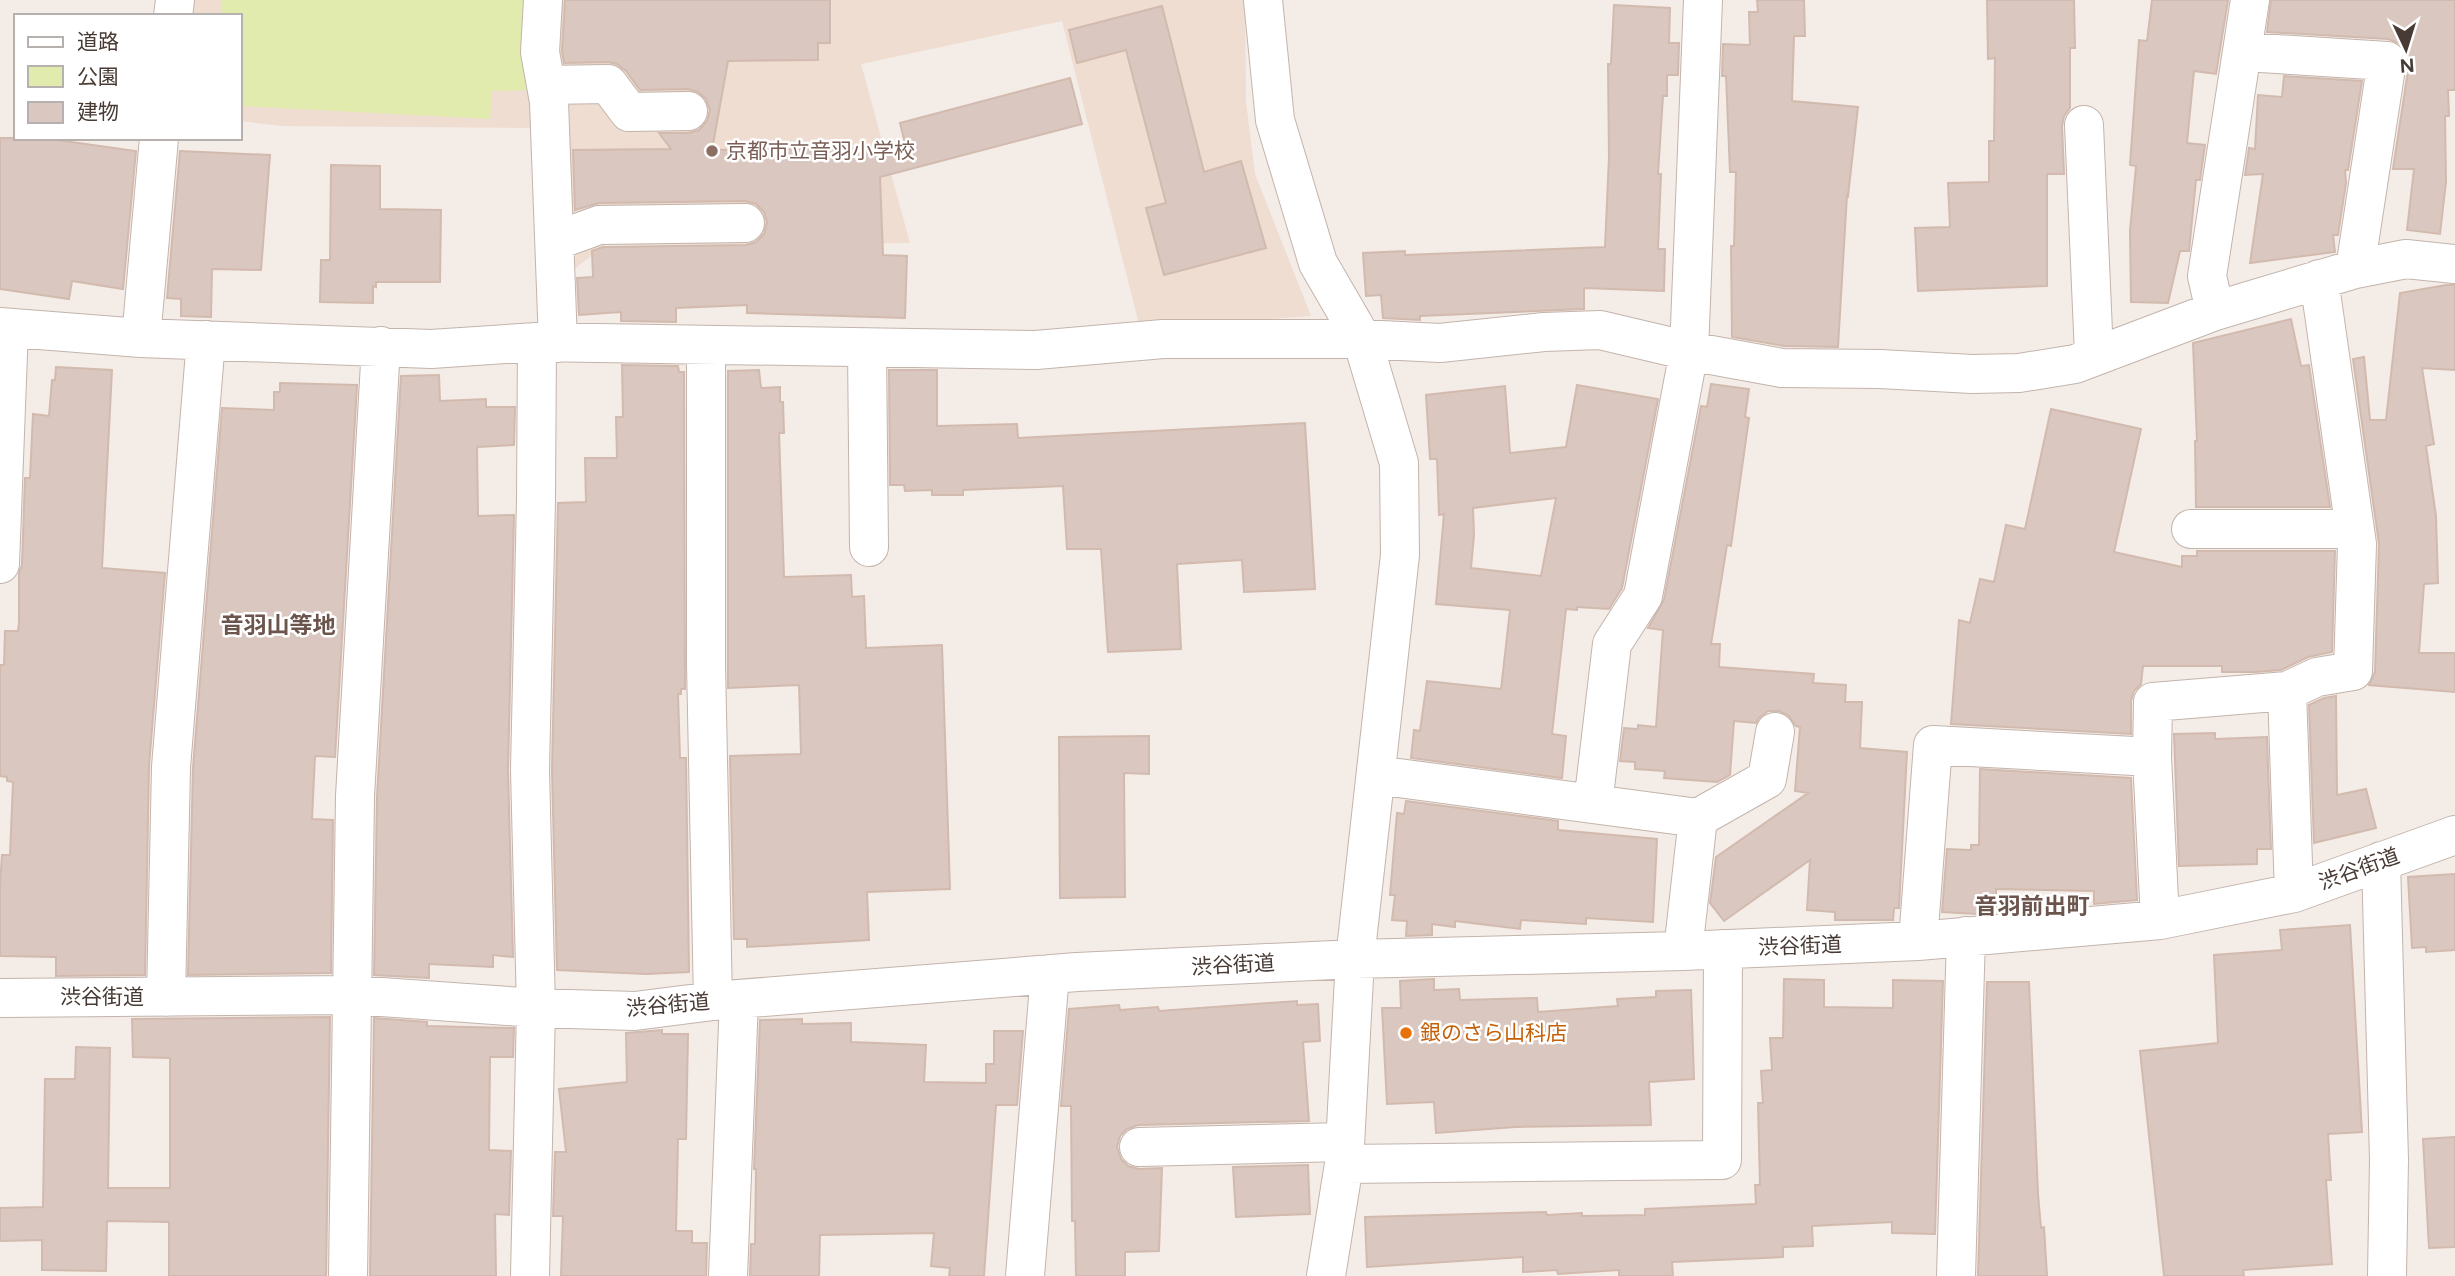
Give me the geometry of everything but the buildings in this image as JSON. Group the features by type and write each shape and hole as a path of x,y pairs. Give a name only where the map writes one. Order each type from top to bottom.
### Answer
{"street":[{"path":"530,1276 536,1008 530,769 536,500 555,241 549,102 540,52 543,0"},
{"path":"1263,0 1275,120 1318,263 1362,339 1399,463 1400,555 1355,959 1344,1153 1326,1276"},
{"path":"1593,804 1612,644 1643,596 1689,351 1703,0"},
{"path":"2215,310 2207,276 2250,0"},
{"path":"2244,52 2387,61 2355,269"},
{"path":"547,85 608,84 629,112 688,111"},
{"path":"2084,125 2094,355"},
{"path":"141,338 159,140"},
{"path":"555,241 599,225 745,223"},
{"path":"0,564 5,327 141,338 431,349 547,343 1036,350 1163,339 1362,339 1440,343 1544,332 1600,330 1689,351 1782,368 2019,373 2075,364 2215,310 2355,269 2406,259 2455,264"},
{"path":"2160,920 2152,757 2153,702 2287,691 2317,677 2353,671 2357,544 2319,279"},
{"path":"166,997 172,766 206,340"},
{"path":"706,345 706,664 726,1000 728,1276"},
{"path":"348,1276 355,796 381,346"},
{"path":"866,348 869,547"},
{"path":"2191,529 2355,529"},
{"path":"2287,691 2294,893"},
{"path":"1376,775 1698,818 1767,779 1775,732"},
{"path":"1918,941 1933,745 2152,757"},
{"path":"1683,951 1698,818"},
{"name":"渋谷街道","path":"0,998 353,995 536,1008 635,1011 726,1000 1050,974 1355,959 1683,951 1918,941 2160,920 2294,893 2455,835"},
{"path":"2381,861 2389,1160 2387,1276"},
{"path":"1956,1276 1966,936"},
{"path":"1139,1147 1722,1160 1723,949"},
{"path":"1025,1276 1050,974"}],"shaded area":[{"name":"京都市立音羽小学校","path":"192,0 1245,0 1246,102 1255,174 1311,316 1140,328 1062,21 861,64 910,243 605,245 563,278 538,128 283,126 242,121 242,14 191,14"}],"green space":[{"path":"221,0 533,0 531,90 492,91 490,119 242,106 242,14 221,14"}],"place":[{"name":"京都市立音羽小学校","path":"712,151"},
{"name":"銀のさら山科店","path":"1406,1033"}],"district":[{"name":"音羽山等地","path":"278,625"},
{"name":"音羽前出町","path":"2032,906"}]}
